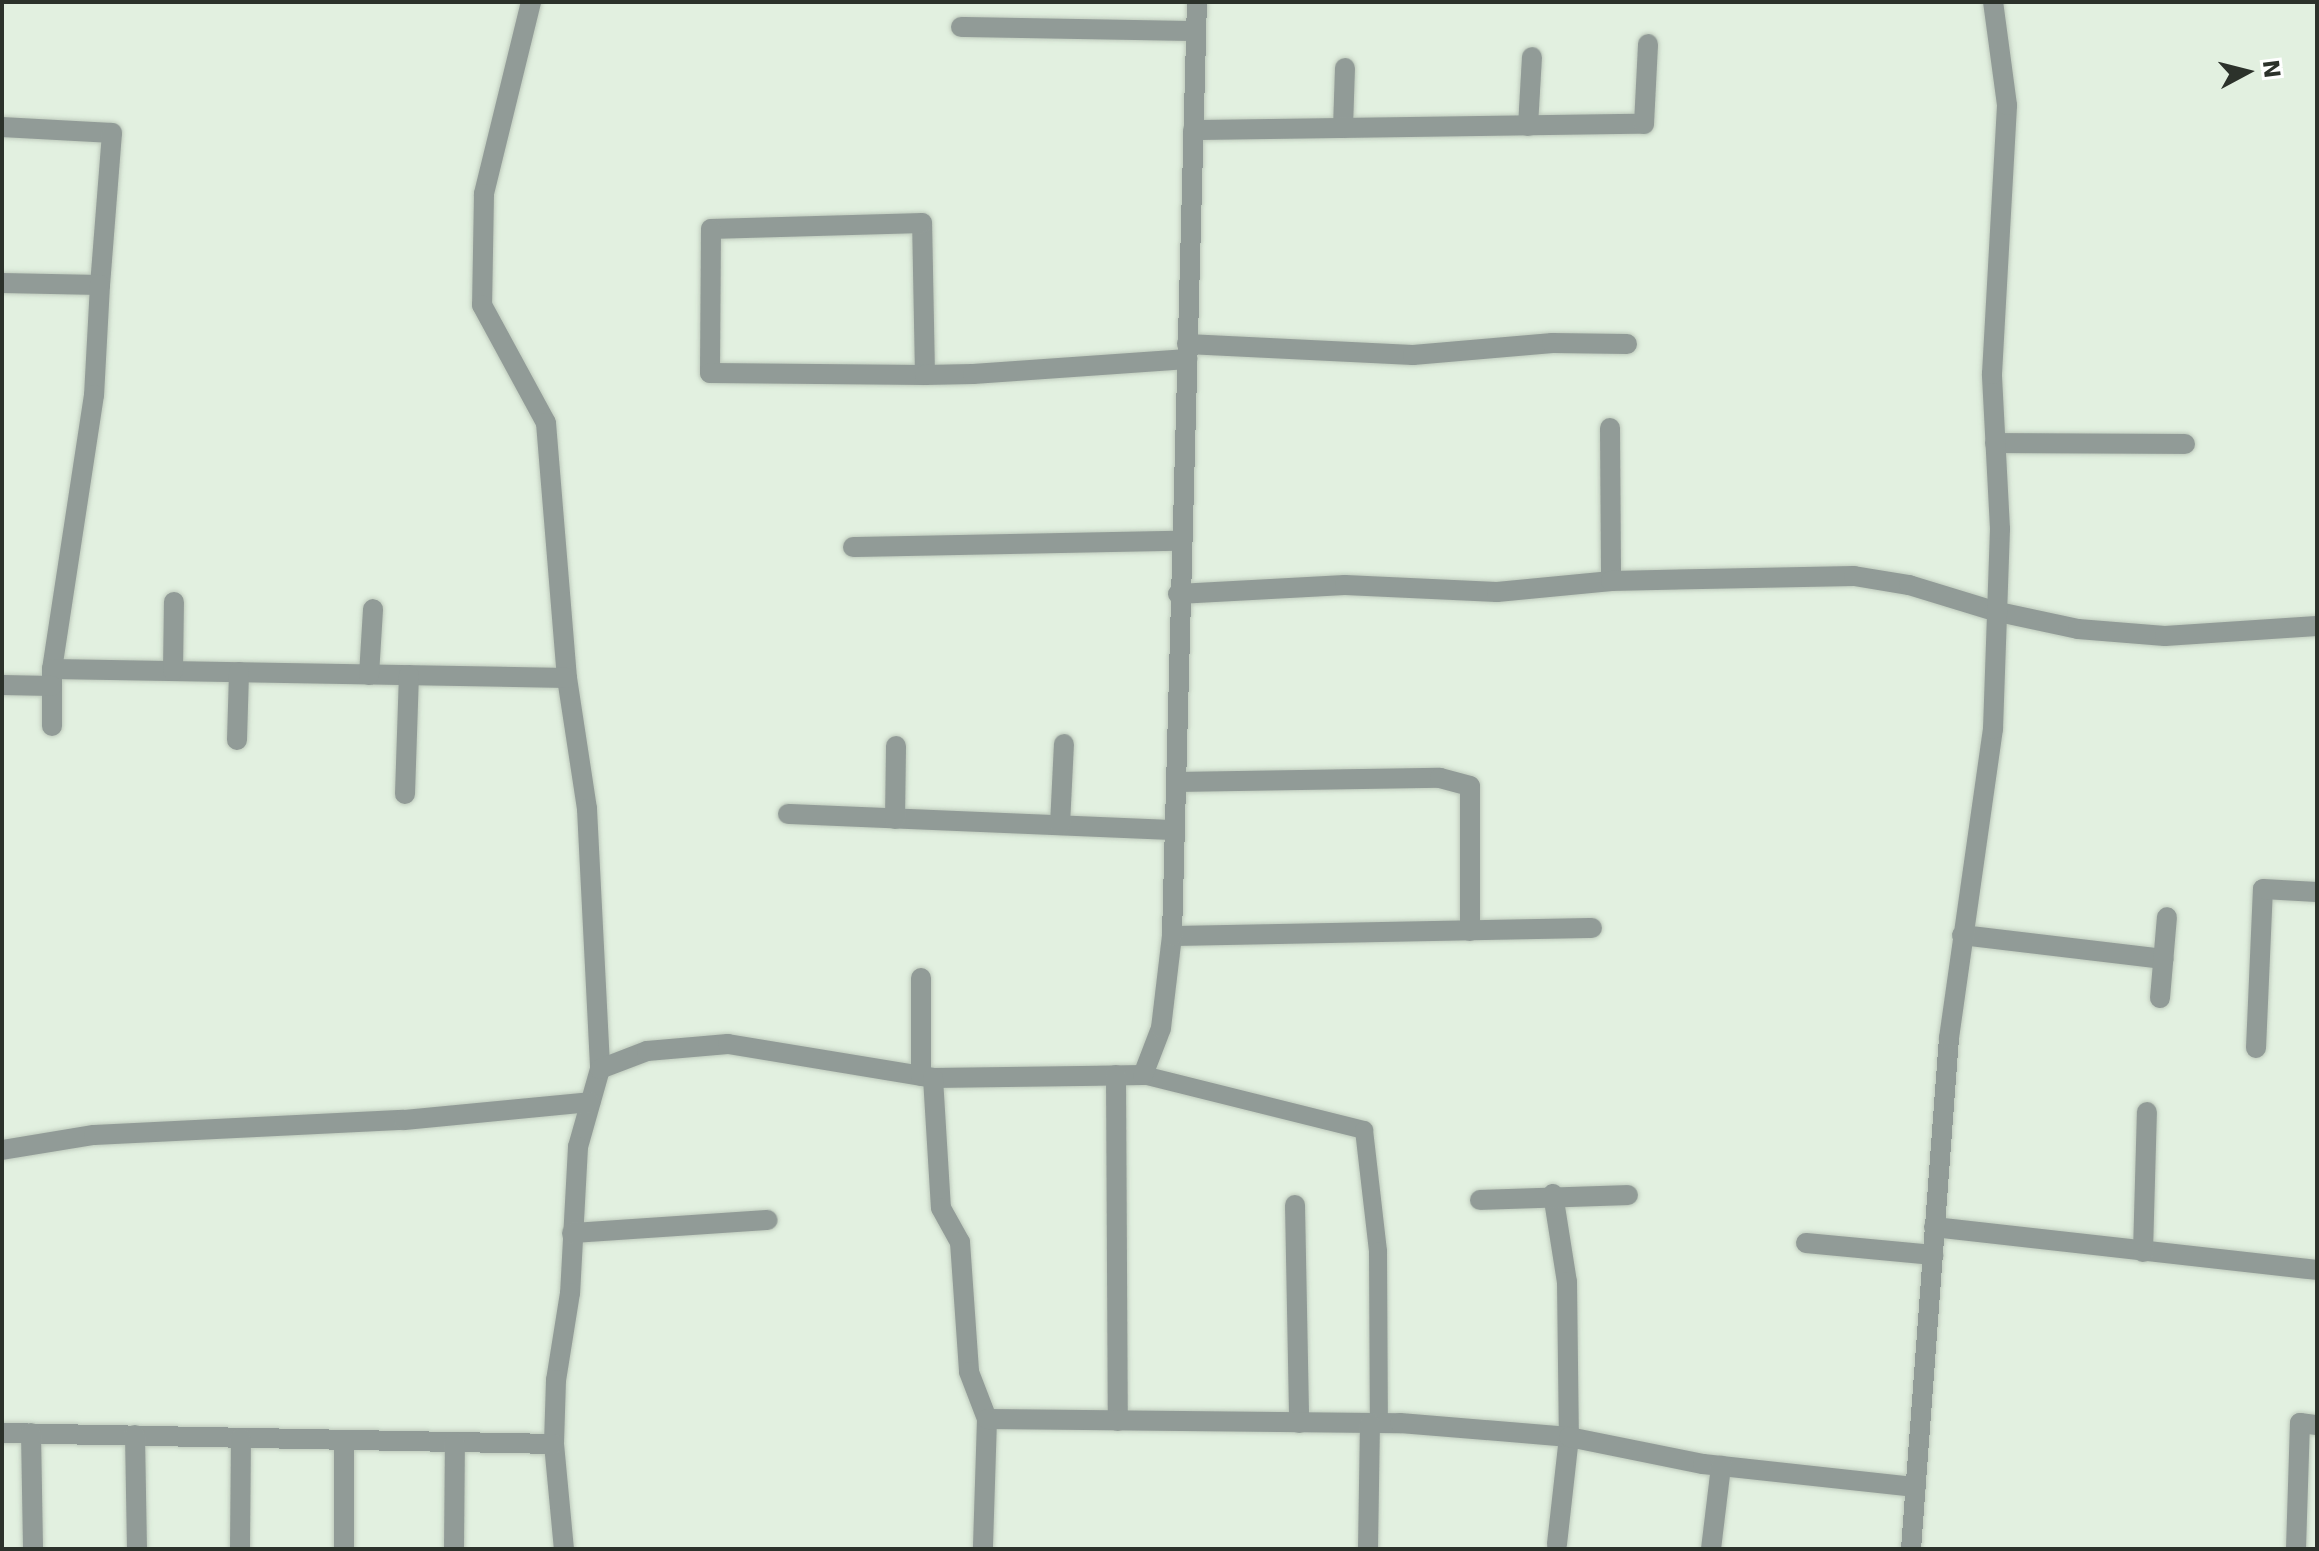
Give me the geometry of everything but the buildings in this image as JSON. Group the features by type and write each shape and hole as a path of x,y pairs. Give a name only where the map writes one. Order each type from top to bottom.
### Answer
{"street":[{"path":"531,2 484,194 482,305 546,423 567,678 587,809 600,1069 578,1147 554,1444 564,1549"},
{"path":"600,1069 647,1051 728,1044 927,1077 1143,1075 1161,1028 1172,936 1178,594 1197,2"},
{"path":"1911,1549 1934,1227 1962,935 1993,729 1994,611 2000,529 1992,374 2007,105 1993,2"},
{"path":"961,27 1195,31"},
{"path":"1193,130 1644,124 1648,44"},
{"path":"1528,126 1532,57"},
{"path":"1343,128 1345,68"},
{"path":"2,127 112,133 94,395 52,677 52,726"},
{"path":"925,375 922,223 711,229 710,373 925,375 1187,352 1413,355 1552,343 1627,344"},
{"path":"2,283 100,285"},
{"path":"1610,428 1611,581"},
{"path":"1995,443 2185,444"},
{"path":"853,547 1180,541"},
{"path":"1178,594 1345,585 1497,592 1611,581 1854,576 1909,585 1994,611 2078,629 2165,636 2317,626"},
{"path":"173,671 174,602"},
{"path":"369,675 373,609"},
{"path":"2,685 52,677 173,671 567,678"},
{"path":"237,740 239,672"},
{"path":"405,794 409,675"},
{"path":"1060,825 1064,744"},
{"path":"895,819 896,746"},
{"path":"1176,782 1440,778 1470,786 1470,931"},
{"path":"788,814 1174,830"},
{"path":"2256,1048 2263,889 2317,892"},
{"path":"2160,998 2167,917"},
{"path":"1172,936 1592,928"},
{"path":"1962,935 2164,959"},
{"path":"921,978 927,1077 941,1208 960,1242 969,1372 987,1419 983,1549"},
{"path":"1116,1075 1118,1421"},
{"path":"2,1150 94,1135 404,1120 590,1102"},
{"path":"2143,1252 2147,1112"},
{"path":"1553,1194 1567,1282 1569,1437 1557,1544"},
{"path":"1480,1200 1553,1194 1628,1195"},
{"path":"1295,1205 1299,1423"},
{"path":"572,1233 768,1220"},
{"path":"1934,1227 2317,1270"},
{"path":"1806,1243 1933,1255"},
{"path":"987,1419 1375,1423 1569,1437 1721,1466 1916,1487"},
{"path":"1368,1549 1375,1423"},
{"path":"2296,1549 2300,1423 2317,1425"},
{"path":"2,1433 554,1444"},
{"path":"31,1433 33,1549"},
{"path":"135,1435 137,1549"},
{"path":"240,1549 241,1438"},
{"path":"344,1440 344,1549"},
{"path":"454,1549 455,1442"},
{"path":"1711,1549 1721,1466"}],"lane":[{"path":"1143,1075 1364,1130 1378,1251 1375,1423"}]}
